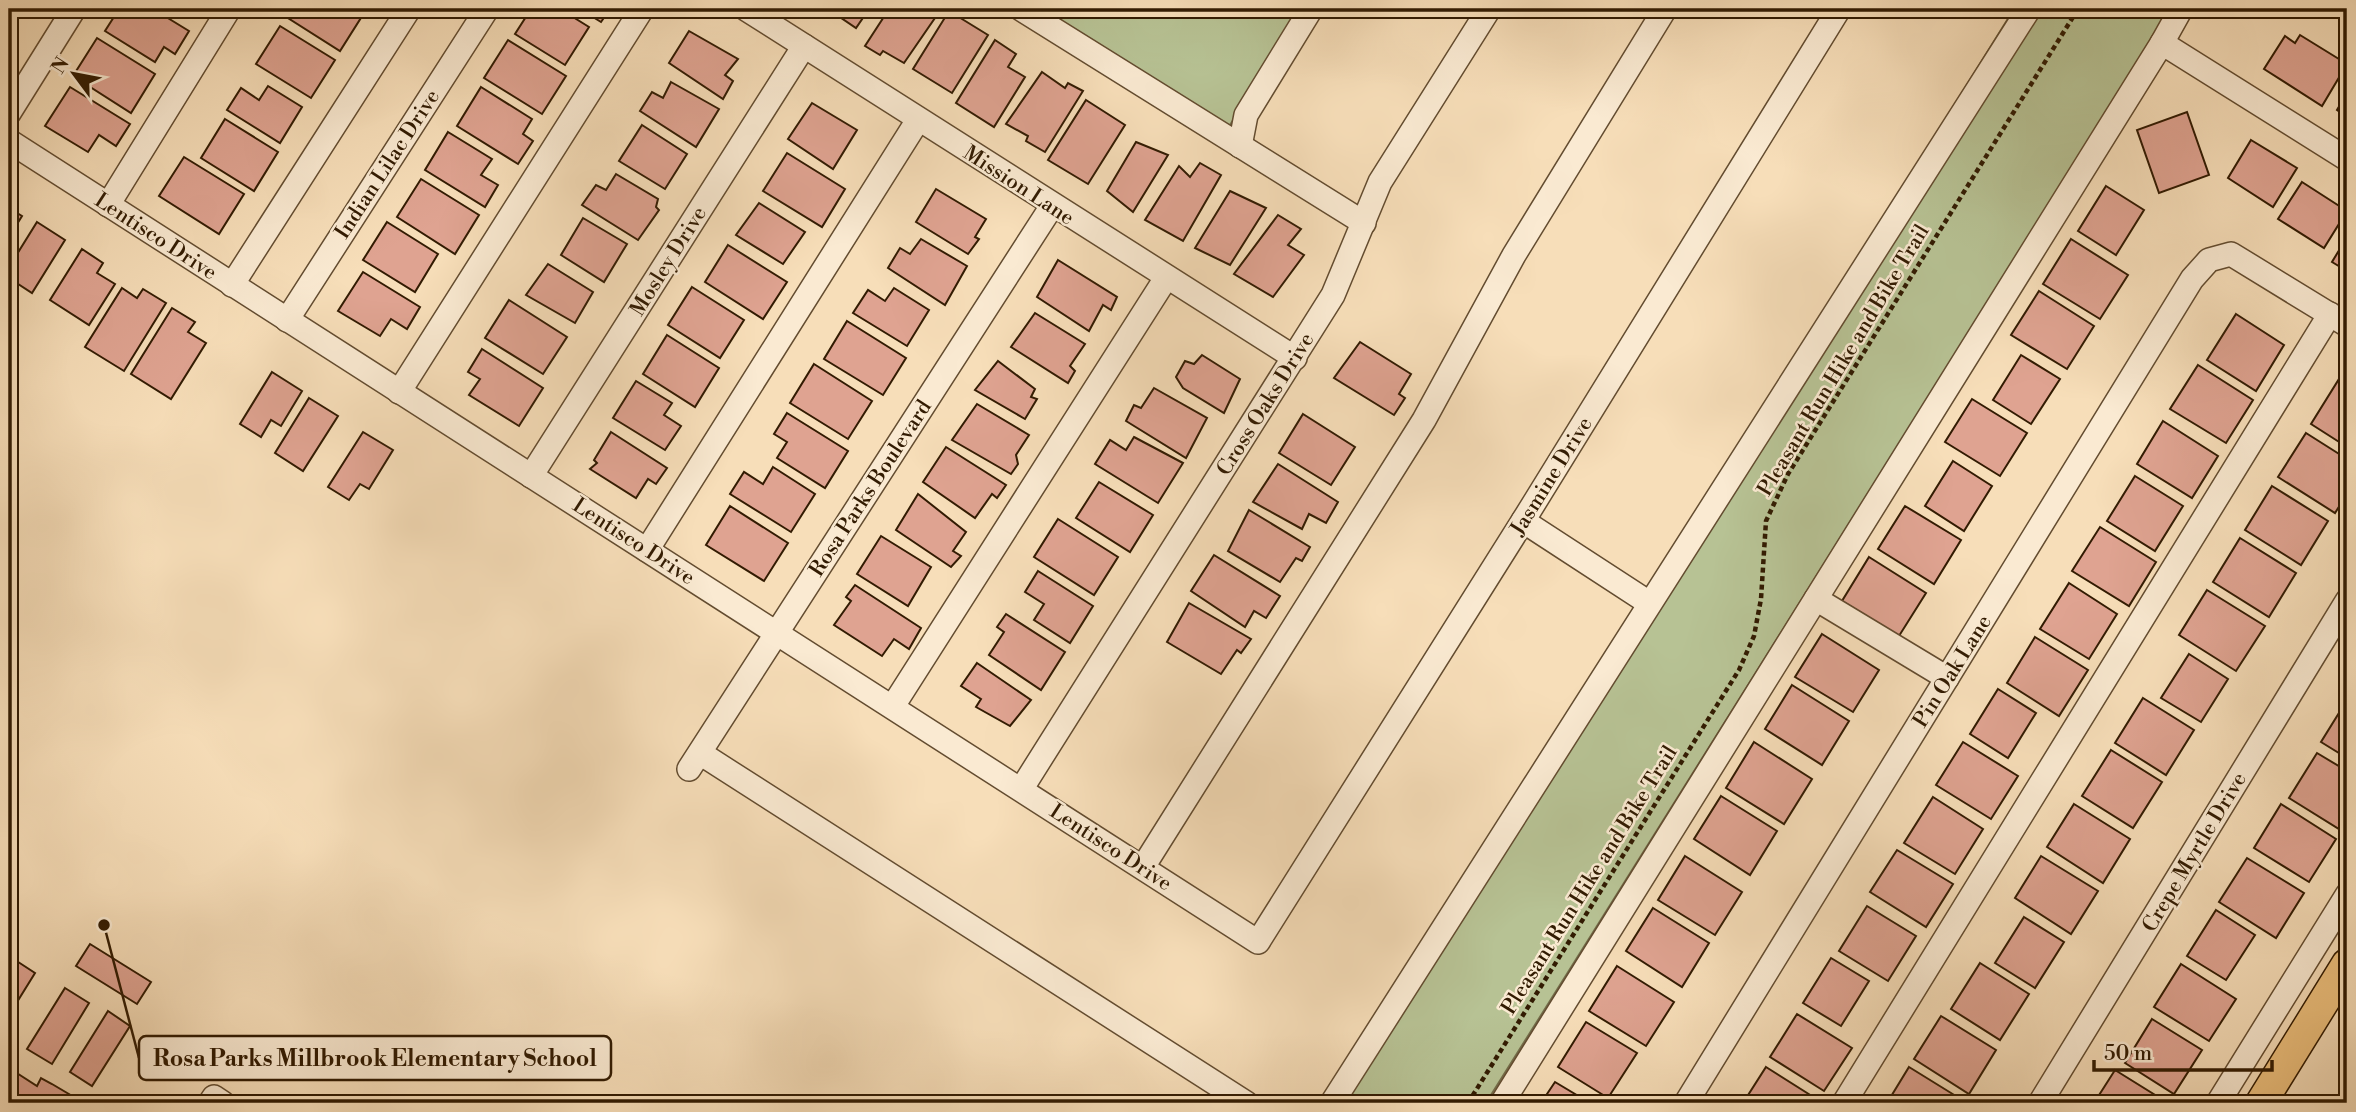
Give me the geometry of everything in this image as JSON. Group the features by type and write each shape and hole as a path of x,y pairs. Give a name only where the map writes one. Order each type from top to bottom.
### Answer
{"main road":[{"path":"2261,1103 2347,964"}],"street":[{"path":"9,113 74,9"},
{"path":"108,205 229,9"},
{"path":"232,285 409,9"},
{"name":"Indian Lilac Drive","path":"286,320 487,9"},
{"path":"399,392 642,9"},
{"name":"Mission Lane","path":"746,9 1294,358"},
{"path":"1021,9 1364,223"},
{"path":"1240,146 1246,115 1311,9"},
{"name":"Cross Oaks Drive","path":"1022,788 1333,295 1380,182 1489,9"},
{"path":"1143,867 1424,420 1521,243 1665,9"},
{"name":"Jasmine Drive","path":"1258,942 1523,521 1839,9"},
{"path":"1332,1103 2029,9"},
{"path":"1502,1103 2181,9"},
{"path":"2162,43 2347,159"},
{"name":"Mosley Drive","path":"531,476 804,46"},
{"path":"647,550 918,120"},
{"name":"Lentisco Drive","path":"9,141 1022,788 1258,942"},
{"name":"Rosa Parks Boulevard","path":"1052,206 695,761 1246,1103"},
{"name":"Pin Oak Lane","path":"1686,1103 2192,279 2209,260 2231,254 2338,320"},
{"path":"892,706 1166,278"},
{"path":"1844,1103 2338,320"},
{"path":"1523,521 1649,603"},
{"path":"1816,599 1947,678"},
{"name":"Crepe Myrtle Drive","path":"2040,1103 2347,601"},
{"path":"2218,1103 2347,895"},
{"path":"210,1103 214,1097 223,1103"}],"path":[{"name":"Pleasant Run Hike and Bike Trail","path":"1468,1103 1739,670 1754,636 1761,599 1766,521 1788,474 2078,9"}],"green space":[{"path":"1029,9 1303,9 1225,133"},
{"path":"2014,9 2172,9 1486,1103 1335,1103"}],"building":[{"path":"9,9 21,9 9,28"},
{"path":"119,9 153,9 189,31 175,54 164,47 155,62 105,31"},
{"path":"283,9 357,9 364,13 340,51 280,13"},
{"path":"531,9 560,9 589,27 565,65 515,34"},
{"path":"580,9 610,9 601,22"},
{"path":"828,9 869,9 856,28"},
{"path":"889,9 928,9 937,15 904,63 883,51 880,55 865,46"},
{"path":"2312,9 2312,10 2243,10"},
{"path":"949,11 988,35 952,93 913,69"},
{"path":"280,26 335,60 311,98 256,64"},
{"path":"689,31 738,59 725,75 733,81 723,99 669,63"},
{"path":"2300,35 2347,64 2322,106 2264,69 2285,36 2295,43"},
{"path":"97,38 155,74 131,113 73,76"},
{"path":"508,40 566,76 542,114 484,78"},
{"path":"995,40 1016,54 1008,67 1025,77 994,127 956,103"},
{"path":"1042,72 1065,88 1068,83 1083,91 1045,152 1026,141 1028,136 1006,124"},
{"path":"671,82 719,109 696,147 640,111 652,92 663,98"},
{"path":"268,86 302,107 280,143 227,110 241,88 259,100"},
{"path":"70,87 130,124 116,146 99,135 88,152 45,126"},
{"path":"481,87 532,119 523,134 533,141 518,164 457,126"},
{"path":"2347,93 2347,117 2337,110"},
{"path":"1086,100 1125,125 1088,184 1048,160"},
{"path":"812,103 857,130 833,169 788,139"},
{"path":"2187,112 2209,175 2159,193 2137,130"},
{"path":"225,119 278,152 254,191 201,158"},
{"path":"642,125 687,154 665,189 619,161"},
{"path":"448,132 492,159 481,175 498,185 485,207 425,170"},
{"path":"2251,140 2297,168 2273,207 2228,178"},
{"path":"1136,142 1168,155 1133,212 1107,191"},
{"path":"787,153 845,189 822,227 763,191"},
{"path":"184,157 244,194 219,234 159,196"},
{"path":"1200,163 1221,175 1183,241 1145,220 1179,166 1190,177"},
{"path":"616,174 658,199 656,207 659,210 638,240 582,205 596,185 606,190"},
{"path":"421,179 479,215 455,254 397,217"},
{"path":"2302,182 2347,211 2324,248 2278,219"},
{"path":"2106,186 2144,210 2116,255 2078,231"},
{"path":"936,189 986,219 975,237 979,239 968,254 916,222"},
{"path":"1230,191 1266,208 1230,265 1195,248"},
{"path":"759,203 805,232 783,264 736,235"},
{"path":"9,208 22,216 9,237"},
{"path":"1278,215 1301,229 1288,245 1304,255 1273,297 1234,274"},
{"path":"583,218 627,244 604,282 561,255"},
{"path":"37,222 65,240 32,293 9,278 9,267"},
{"path":"387,222 438,254 415,292 363,260"},
{"path":"2347,237 2347,271 2332,262"},
{"path":"921,239 967,266 945,305 888,268 900,248 910,254"},
{"path":"2071,239 2128,275 2100,319 2043,284"},
{"path":"728,245 787,282 763,319 705,282"},
{"path":"82,249 103,263 97,273 115,284 89,325 50,300"},
{"path":"1058,260 1117,297 1111,310 1103,305 1089,331 1037,297"},
{"path":"548,264 593,292 575,323 526,295"},
{"path":"363,272 420,307 407,329 391,319 380,336 338,311"},
{"path":"692,287 744,320 720,358 668,325"},
{"path":"122,288 137,298 143,289 166,303 124,371 85,347"},
{"path":"894,288 929,310 907,346 853,313 868,290 885,301"},
{"path":"2039,291 2094,326 2067,369 2011,335"},
{"path":"509,300 567,337 543,374 485,338"},
{"path":"172,308 195,322 188,332 206,343 171,399 131,374"},
{"path":"1035,313 1085,344 1070,366 1075,371 1068,383 1011,347"},
{"path":"2236,314 2284,345 2256,391 2207,360"},
{"path":"847,321 906,358 883,395 824,359"},
{"path":"667,335 719,368 695,407 643,374"},
{"path":"1360,342 1411,374 1399,394 1405,398 1394,415 1334,378"},
{"path":"482,349 543,388 519,426 469,395 480,379 468,372"},
{"path":"1202,355 1240,379 1224,413 1183,388 1176,377 1185,361 1194,364"},
{"path":"2021,355 2060,379 2031,424 1993,400"},
{"path":"998,361 1035,389 1031,397 1037,399 1025,419 975,390"},
{"path":"814,364 872,401 848,439 790,403"},
{"path":"2198,365 2253,400 2226,443 2170,409"},
{"path":"272,372 302,391 281,426 271,420 261,437 240,424"},
{"path":"2339,379 2347,384 2347,447 2311,424"},
{"path":"636,381 672,403 664,415 681,426 665,450 613,418"},
{"path":"1154,388 1207,418 1186,458 1126,421 1134,405 1141,408"},
{"path":"309,398 338,416 303,471 275,453"},
{"path":"1972,399 2027,433 2000,476 1945,442"},
{"path":"977,404 1029,435 1016,455 1018,464 1011,474 952,440"},
{"path":"787,413 848,451 825,488 777,458 787,442 774,434"},
{"path":"1303,414 1355,447 1331,485 1279,453"},
{"path":"2163,421 2218,456 2192,498 2137,464"},
{"path":"363,432 393,450 369,489 360,484 349,500 328,487"},
{"path":"611,432 667,468 656,484 648,479 636,498 590,469 597,463 594,460"},
{"path":"2306,433 2347,459 2347,494 2335,513 2278,477"},
{"path":"1134,437 1183,463 1158,503 1095,464 1110,440 1126,450"},
{"path":"946,447 1006,485 997,498 992,494 975,518 923,482"},
{"path":"1953,461 1992,486 1964,531 1925,506"},
{"path":"1278,464 1338,502 1326,523 1309,514 1302,529 1253,502"},
{"path":"773,467 815,494 791,532 730,494 744,472 763,484"},
{"path":"2135,476 2183,506 2155,551 2107,521"},
{"path":"1099,482 1153,515 1130,552 1076,518"},
{"path":"2272,486 2328,521 2301,565 2245,530"},
{"path":"918,494 966,532 953,551 961,556 951,567 896,530"},
{"path":"730,506 788,543 764,581 706,545"},
{"path":"1905,506 1961,540 1934,584 1878,549"},
{"path":"1249,510 1310,547 1302,561 1296,558 1280,582 1228,551"},
{"path":"1058,519 1118,557 1094,595 1034,557"},
{"path":"2100,527 2156,562 2129,606 2072,571"},
{"path":"881,536 931,567 908,606 857,574"},
{"path":"2240,538 2296,573 2269,617 2213,582"},
{"path":"1214,555 1280,596 1266,618 1254,611 1245,627 1191,591"},
{"path":"1869,557 1926,593 1899,636 1842,601"},
{"path":"1038,571 1093,606 1070,643 1034,620 1044,604 1025,592"},
{"path":"2069,583 2117,614 2089,659 2040,629"},
{"path":"855,585 921,628 909,649 894,639 882,656 834,625 851,601 846,597"},
{"path":"2207,590 2265,626 2236,671 2179,635"},
{"path":"1189,603 1251,639 1241,653 1237,650 1221,674 1167,642"},
{"path":"1006,614 1065,652 1041,690 989,655 1004,632 997,627"},
{"path":"1822,634 1879,670 1853,712 1795,677"},
{"path":"2035,637 2088,670 2059,716 2007,683"},
{"path":"2189,654 2228,679 2201,722 2161,698"},
{"path":"977,663 1031,700 1010,726 976,707 981,699 961,686"},
{"path":"1792,685 1849,721 1822,765 1765,729"},
{"path":"1998,689 2036,713 2008,758 1970,734"},
{"path":"2143,698 2194,730 2166,775 2115,743"},
{"path":"2347,700 2347,758 2321,742"},
{"path":"1754,742 1812,779 1784,824 1726,788"},
{"path":"1963,742 2018,776 1991,819 1936,785"},
{"path":"2111,750 2162,782 2133,828 2082,796"},
{"path":"2317,753 2347,771 2347,815 2339,829 2289,798"},
{"path":"1721,796 1777,831 1750,875 1694,839"},
{"path":"1933,797 1983,829 1955,874 1904,843"},
{"path":"2074,804 2130,839 2103,883 2047,847"},
{"path":"2281,804 2336,839 2309,882 2254,848"},
{"path":"1897,850 1953,884 1926,927 1870,892"},
{"path":"1685,856 1742,892 1715,935 1658,900"},
{"path":"2041,856 2098,891 2071,934 2015,898"},
{"path":"2247,858 2304,893 2276,938 2219,902"},
{"path":"1867,906 1916,936 1888,981 1839,951"},
{"path":"1653,908 1709,943 1682,987 1626,951"},
{"path":"2216,910 2255,935 2226,980 2187,956"},
{"path":"2024,917 2064,942 2035,988 1995,963"},
{"path":"90,944 151,982 137,1004 76,966"},
{"path":"9,956 35,973 9,1015"},
{"path":"1831,958 1869,981 1841,1026 1803,1003"},
{"path":"1980,963 2029,994 2000,1040 1951,1009"},
{"path":"2181,964 2236,999 2209,1041 2154,1007"},
{"path":"1617,966 1674,1002 1646,1046 1589,1011"},
{"path":"65,988 89,1003 52,1064 27,1049"},
{"path":"108,1011 130,1026 92,1086 70,1072"},
{"path":"1797,1014 1852,1048 1824,1091 1770,1057"},
{"path":"1941,1016 1996,1050 1969,1094 1914,1059"},
{"path":"2152,1019 2202,1050 2174,1094 2125,1063"},
{"path":"1586,1022 1637,1053 1608,1098 1558,1067"},
{"path":"1766,1067 1815,1098 1812,1103 1743,1103"},
{"path":"1909,1067 1964,1101 1963,1103 1887,1103"},
{"path":"9,1068 37,1086 41,1078 84,1103 9,1103"},
{"path":"2115,1070 2168,1103 2094,1103"},
{"path":"1555,1082 1590,1103 1541,1103"}],"place":[{"name":"Rosa Parks Millbrook Elementary School","path":"104,925"}]}
